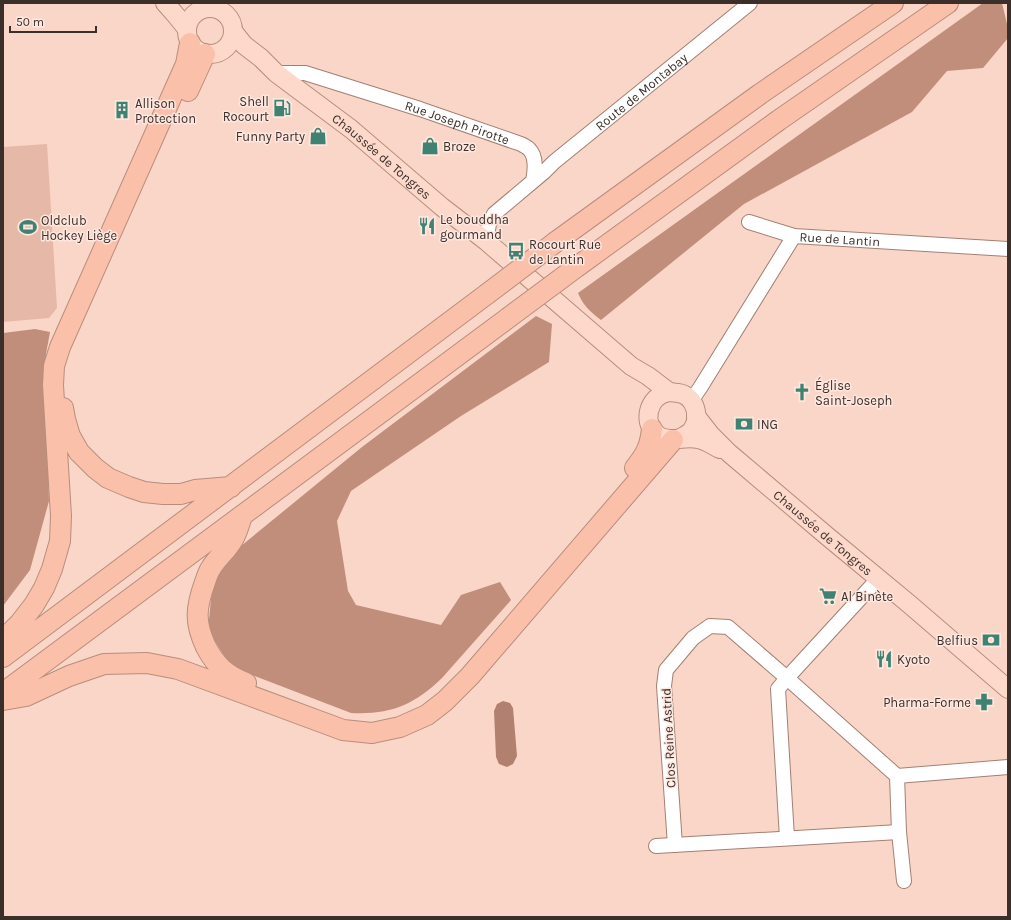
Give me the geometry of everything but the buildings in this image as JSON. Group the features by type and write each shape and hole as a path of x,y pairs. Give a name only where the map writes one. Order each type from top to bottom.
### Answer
{"highway":[{"path":"3,657 557,241 760,94 893,3"},
{"path":"3,693 578,266 779,120 948,3"},
{"path":"200,45 69,348 64,364 62,401 70,436 79,452 95,468 108,478 144,492 163,494 181,494 195,490 231,487"},
{"path":"3,640 20,623 38,599 52,569 60,541 62,516 53,386 54,366 60,347 186,64 200,45"},
{"path":"242,516 232,541 210,568 198,603 197,617 201,636 210,654 221,669 236,679 345,720 371,721 397,716 426,701 452,680 639,463 648,448 651,440 652,429"},
{"path":"3,700 26,696 69,676 104,664 147,662 178,669 343,730 372,733 400,727 427,715 445,701 470,676 675,439"}],"main road":[{"path":"165,3 178,16 200,45 225,49 230,44 233,36 231,20 224,12 215,8 206,8 198,11 188,22 200,45"},
{"path":"180,3 198,11"},
{"name":"Chaussée de Tongres","path":"233,31 244,45 261,58 276,73 351,129 442,207 486,241 631,366 648,376 669,392 682,394 694,409 710,434 729,453 878,579 1001,676 1008,689"},
{"name":"Chaussée de Tongres","path":"200,45 237,56 276,73"},
{"name":"Chaussée de Tongres","path":"631,366 652,402"},
{"path":"652,429 648,414 652,402 657,397 669,392"},
{"path":"675,439 685,436 691,431 694,425 694,409"},
{"name":"Chaussée de Tongres","path":"652,429 660,437 666,439 698,439 729,453"}],"street":[{"name":"Route de Montabay","path":"533,181 554,162 750,3"},
{"name":"Rue Joseph Pirotte","path":"276,73 305,73 420,109 521,144 530,149 533,155 535,167 533,181"},
{"path":"486,241 489,224 494,214 533,181"},
{"path":"749,222 794,236"},
{"name":"Rue de Lantin","path":"694,409 700,388 794,236 1008,249"},
{"path":"787,838 778,689 878,579"},
{"name":"Clos Reine Astrid","path":"675,845 664,686 666,670 693,638 710,626 728,627 897,776"},
{"path":"904,881 899,832 897,776 1008,767"},
{"path":"656,846 899,832"}],"shaded area":[{"path":"983,3 1002,3 1008,28 1008,38 983,68 947,71 912,112 744,204 601,320 585,305 578,293"},
{"name":"Oldclub Hockey Liège","path":"47,144 57,308 49,318 3,322 3,147"},
{"path":"536,316 552,324 549,362 461,416 351,491 337,521 348,591 356,605 441,625 461,595 500,582 511,600 442,678 421,695 390,710 351,713 231,667 208,630 214,568 362,447"},
{"path":"35,329 50,332 42,387 46,394 49,501 30,570 3,606 3,333"},
{"path":"503,701 510,703 513,708 517,756 513,764 507,767 499,764 496,757 494,711 497,704"}],"place":[{"name":"Shell Rocourt","path":"282,108"},
{"name":"Allison Protection","path":"122,110"},
{"name":"Funny Party","path":"318,136"},
{"name":"Broze","path":"430,146"},
{"name":"Le bouddha gourmand","path":"427,226"},
{"name":"Oldclub Hockey Liège","path":"28,227"},
{"name":"Rocourt Rue de Lantin","path":"516,251"},
{"name":"Église Saint-Joseph","path":"802,392"},
{"name":"ING","path":"744,424"},
{"name":"Al Binète","path":"828,596"},
{"name":"Belfius","path":"991,640"},
{"name":"Kyoto","path":"884,659"},
{"name":"Pharma-Forme","path":"984,702"}]}
